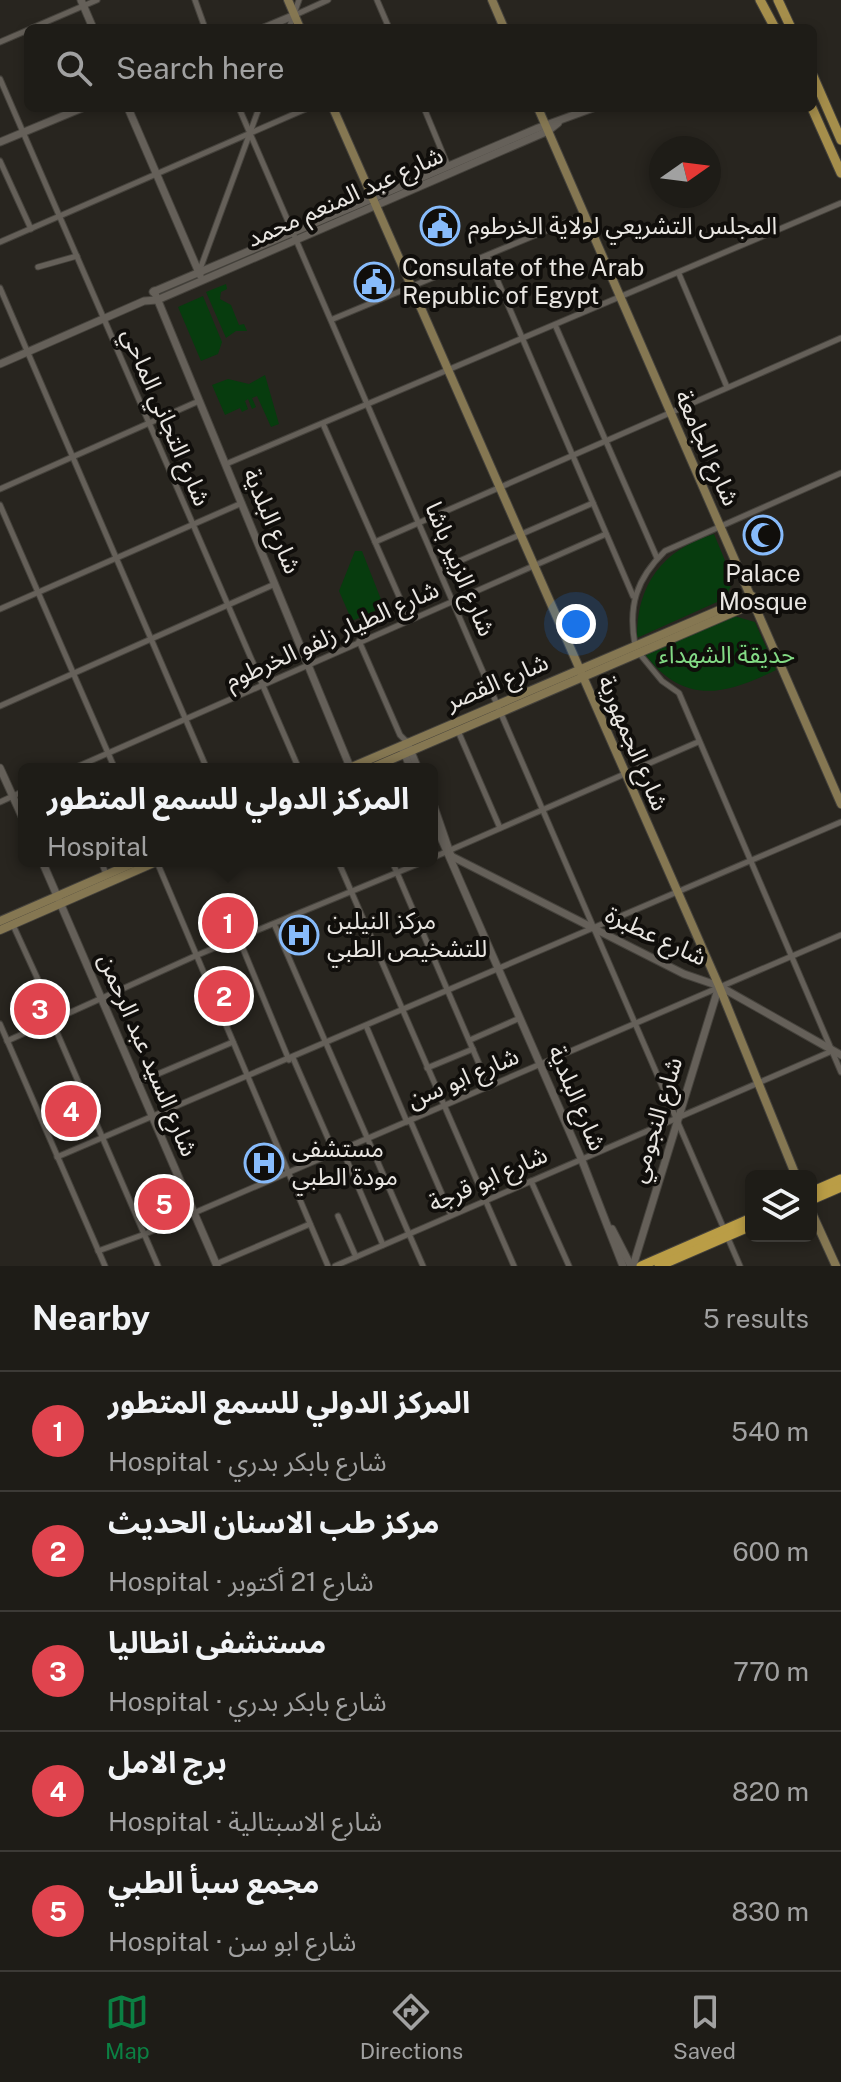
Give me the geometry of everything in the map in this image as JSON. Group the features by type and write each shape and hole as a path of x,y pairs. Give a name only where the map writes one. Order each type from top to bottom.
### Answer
{"highway":[{"path":"817,1189 841,1179"},
{"path":"817,1197 841,1187"},
{"path":"659,1266 745,1221"},
{"path":"641,1266 745,1228"}],"main road":[{"path":"288,0 298,24"},
{"path":"492,0 499,24"},
{"path":"760,0 772,24"},
{"path":"778,0 789,24"},
{"path":"817,85 841,140"},
{"path":"817,107 821,107 824,101"},
{"name":"شارع الجمهورية","path":"335,112 675,892 719,986 794,1170"},
{"name":"شارع الجامعة","path":"540,112 841,804"},
{"path":"814,112 841,173"},
{"name":"شارع القصر","path":"378,763 405,745 458,731 502,713 581,674 753,600"},
{"name":"شارع القصر","path":"361,763 498,703 581,674"},
{"path":"0,930 123,867"},
{"path":"0,921 141,867"},
{"path":"817,1224 836,1266"}],"street":[{"path":"40,24 82,3 97,0"},
{"path":"195,0 204,24"},
{"path":"291,24 299,0"},
{"path":"274,24 328,0"},
{"path":"377,0 387,24"},
{"path":"82,3 91,24"},
{"path":"0,42 24,32"},
{"name":"شارع التجاني الماحي","path":"0,79 296,763"},
{"path":"0,142 72,112"},
{"path":"130,112 202,280"},
{"name":"شارع الزبير باشا","path":"241,112 422,523 592,928 740,1266"},
{"path":"199,272 258,112"},
{"path":"0,242 299,112"},
{"path":"426,112 450,169"},
{"name":"شارع عبد المنعم محمد","path":"0,364 156,296 202,280 584,112"},
{"path":"0,161 31,229"},
{"path":"226,464 556,327 841,203"},
{"path":"333,319 412,289 584,215"},
{"name":"شارع عبد المنعم محمد","path":"156,296 199,272 253,255"},
{"path":"38,267 77,256"},
{"path":"487,256 633,596 637,649 662,681 679,693 841,1072"},
{"path":"679,274 727,387"},
{"path":"0,288 204,763"},
{"name":"شارع البلدية","path":"156,296 347,763"},
{"path":"556,327 657,558"},
{"path":"375,542 841,338"},
{"path":"0,489 199,401"},
{"path":"323,424 409,619"},
{"path":"633,596 657,558 676,545 841,473"},
{"path":"0,609 242,503"},
{"path":"441,569 593,503"},
{"path":"0,505 112,763"},
{"name":"شارع الطيار زلفو الخرطوم","path":"86,763 606,534"},
{"path":"0,706 276,584"},
{"path":"359,641 415,763"},
{"path":"458,731 500,828"},
{"path":"438,856 698,742"},
{"path":"405,745 410,763"},
{"path":"0,768 18,807"},
{"path":"0,802 18,794"},
{"name":"شارع البلدية","path":"438,818 581,1158 623,1266"},
{"path":"57,1157 367,1028 841,822"},
{"name":"شارع البلدية","path":"438,829 450,852"},
{"name":"شارع عطبرة","path":"450,852 684,974 719,986 841,1055"},
{"name":"شارع السيد عبد الرحمن","path":"45,867 216,1265"},
{"path":"103,867 106,874"},
{"path":"159,867 328,1266"},
{"path":"341,867 514,1266"},
{"path":"394,867 489,1087"},
{"path":"7,1041 195,956 275,926 410,867"},
{"path":"13,924 158,1266"},
{"path":"275,926 423,1266"},
{"name":"شارع ابو سن","path":"98,1251 145,1234 841,935"},
{"path":"239,939 334,1152"},
{"name":"شارع النجومي","path":"632,1266 719,986"},
{"path":"470,1040 520,1018"},
{"path":"0,1024 105,1266"},
{"path":"367,1028 451,1215"},
{"path":"139,1082 233,1042"},
{"path":"427,1068 473,1049"},
{"name":"شارع ابو قرجة","path":"335,1266 832,1051"},
{"path":"342,1149 383,1245"},
{"path":"531,1181 569,1266"},
{"path":"338,1216 356,1257"},
{"path":"216,1265 310,1224"},
{"name":"شارع البلدية","path":"608,1224 632,1266"}],"green space":[{"path":"226,284 227,289 221,292 220,299 231,305 239,325 244,324 247,331 236,331 226,338 206,292"},
{"path":"203,296 222,342 218,354 201,361 178,307"},
{"path":"265,375 279,424 271,427 257,396 252,398 256,407 252,409 248,399 245,401 248,409 242,412 240,408 225,415 212,385 228,379 249,384"},
{"name":"حديقة الشهداء","path":"714,534 733,580 726,598 637,638 641,602 656,572 680,549"},
{"path":"355,551 362,551 384,607 352,621 339,591"},
{"name":"حديقة الشهداء","path":"734,616 755,622 776,670 738,686 705,691 674,681 644,653"}],"place":[{"name":"المجلس التشريعي لولاية الخرطوم","path":"440,226"},
{"name":"Consulate of the Arab Republic of Egypt","path":"374,282"},
{"name":"Palace Mosque","path":"763,535"},
{"name":"المركز الدولي للسمع المتطور","path":"228,923"},
{"name":"مركز النيلين للتشخيص الطبي","path":"299,935"},
{"name":"مركز طب الاسنان الحديث","path":"224,996"},
{"name":"مستشفى انطاليا","path":"40,1009"},
{"name":"برج الامل","path":"71,1111"},
{"name":"مستشفى مودة الطبي","path":"264,1163"},
{"name":"مجمع سبأ الطبي","path":"164,1204"}]}
